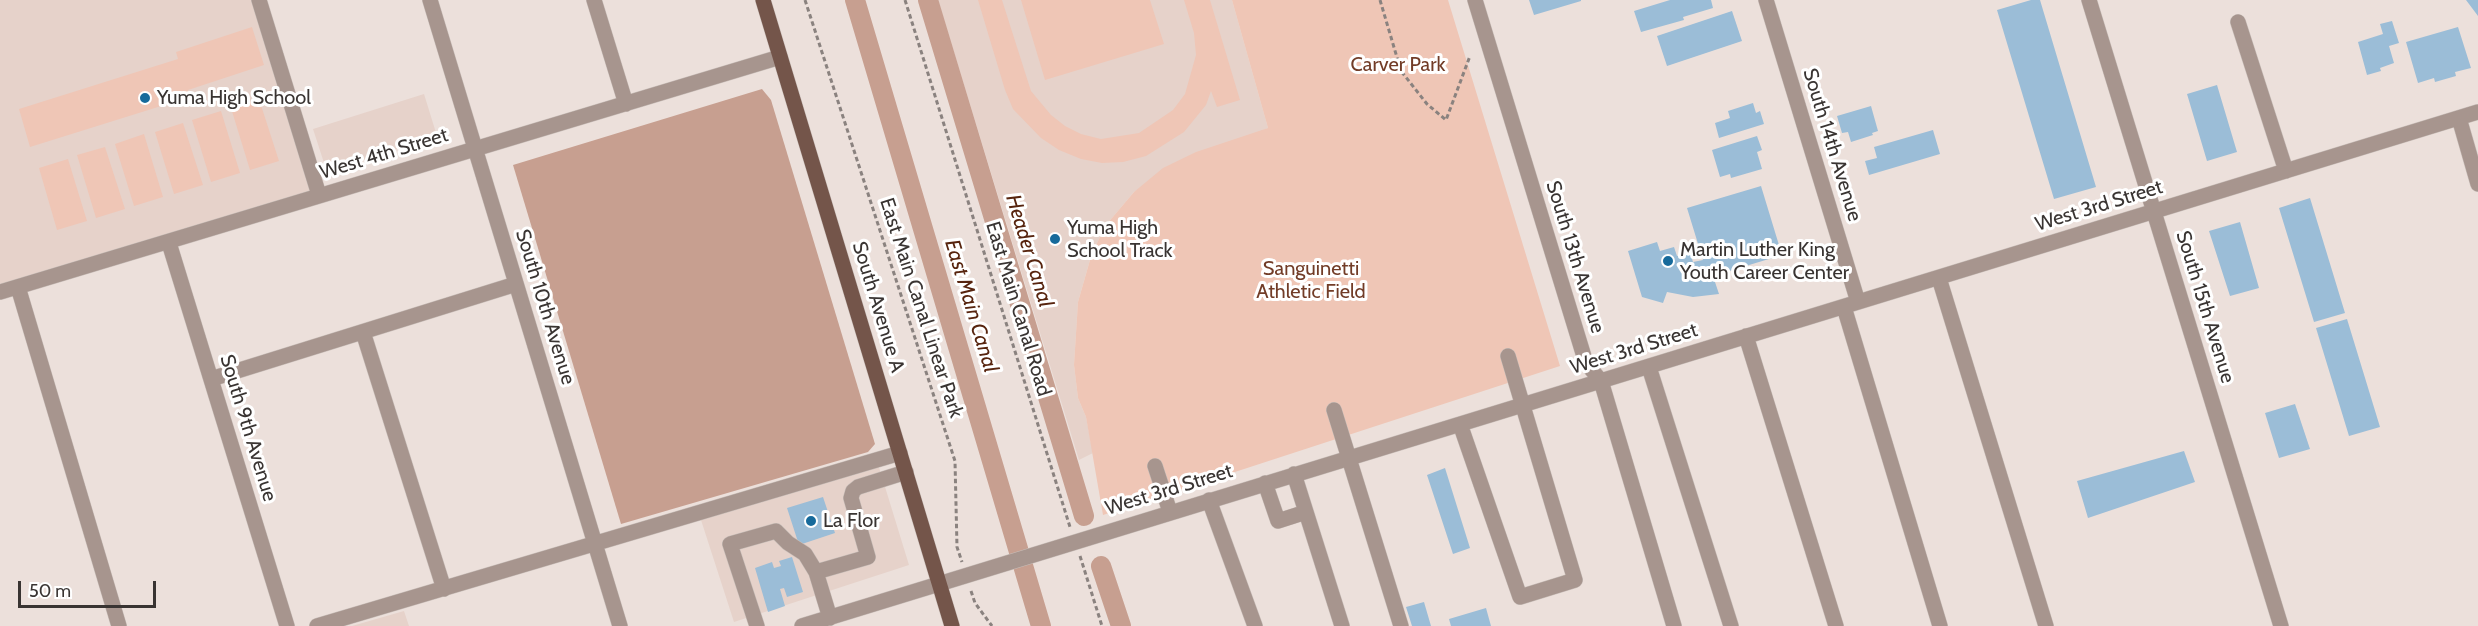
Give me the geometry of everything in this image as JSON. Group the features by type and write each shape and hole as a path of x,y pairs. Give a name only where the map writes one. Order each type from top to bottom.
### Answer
{"main road":[{"name":"South Avenue A","path":"763,0 952,626"}],"street":[{"path":"259,0 319,195"},
{"name":"South 10th Avenue","path":"430,0 620,626"},
{"path":"594,0 626,104"},
{"name":"South 13th Avenue","path":"1475,0 1586,363 1601,381 1674,626"},
{"name":"South 14th Avenue","path":"1766,0 1940,626"},
{"name":"South 15th Avenue","path":"2089,0 2281,626"},
{"path":"2238,22 2286,171"},
{"name":"West 4th Street","path":"0,292 169,243 319,195 780,57"},
{"name":"West 3rd Street","path":"802,626 2478,112"},
{"path":"2459,118 2478,184"},
{"name":"South 9th Avenue","path":"169,243 287,626"},
{"path":"1939,278 2046,626"},
{"path":"211,379 516,284"},
{"path":"18,287 119,626"},
{"path":"363,332 444,589"},
{"path":"1746,336 1836,626"},
{"path":"1460,424 1520,597 1575,580 1508,356"},
{"path":"1649,367 1731,626"},
{"path":"1334,410 1401,626"},
{"path":"316,626 900,453"},
{"path":"1155,466 1170,512"},
{"path":"816,572 868,557 851,498 853,491 858,487 906,472"},
{"path":"1294,474 1342,626"},
{"path":"1265,483 1278,521 1306,512"},
{"path":"1209,500 1255,626"},
{"path":"757,626 730,543 776,531 788,543 805,554 816,572 830,618"}],"path":[{"name":"East Main Canal Linear Park","path":"805,0 955,460 957,548 975,603 992,626"},
{"name":"East Main Canal Road","path":"905,0 1102,626"},
{"path":"1380,0 1401,71 1427,104 1446,120 1470,56"}],"shaded area":[{"name":"Yuma High School","path":"0,0 259,0 319,195 0,294"},
{"name":"Yuma High School Track","path":"938,0 1232,0 1268,128 1134,192 1106,225 1092,253 1078,302 1074,365 1078,398 1086,417 1093,453 1079,460"},
{"path":"762,89 771,100 875,444 868,452 621,524 513,165"},
{"path":"424,94 437,136 327,172 313,129"},
{"path":"878,464 909,565 734,622 701,520"},
{"path":"404,611 409,626 352,626"}],"green space":[{"path":"978,0 1002,0 1031,91 1051,115 1065,126 1081,134 1101,139 1139,133 1173,110 1185,94 1196,55 1194,33 1184,0 1210,0 1240,100 1217,107 1211,91 1206,105 1184,132 1146,156 1123,162 1102,163 1081,159 1059,150 1041,138 1013,109 1005,90"},
{"path":"1021,0 1150,0 1164,44 1045,80"},
{"name":"Sanguinetti Athletic Field","path":"1232,0 1448,0 1560,366 1103,515 1086,417 1078,398 1074,365 1078,302 1092,253 1106,225 1134,192 1163,168 1196,152 1268,128"},
{"path":"252,27 264,65 188,90 190,97 30,147 19,109 178,59 176,52"},
{"path":"259,99 279,161 250,170 231,108"},
{"path":"221,111 240,173 211,182 192,120"},
{"path":"183,123 203,185 174,194 155,132"},
{"path":"144,134 163,197 134,206 115,144"},
{"path":"105,147 125,209 96,218 77,155"},
{"path":"68,159 87,221 57,230 39,168"}],"building":[{"path":"1529,0 1581,0 1581,1 1534,15"},
{"path":"1670,0 1711,0 1713,8 1683,17 1684,20 1641,32 1634,11"},
{"path":"2031,0 2040,0 2096,187 2054,199 1997,10"},
{"path":"2466,0 2478,0 2478,16"},
{"path":"1732,11 1742,41 1667,66 1657,36"},
{"path":"2392,21 2399,43 2389,46 2394,63 2380,68 2381,71 2367,75 2358,42 2383,34 2380,24"},
{"path":"2458,27 2471,68 2455,72 2456,76 2435,82 2434,78 2418,83 2406,42"},
{"path":"2217,85 2237,152 2207,161 2187,94"},
{"path":"1753,103 1756,113 1760,111 1764,124 1719,138 1715,123 1730,118 1728,111"},
{"path":"1871,106 1878,131 1872,133 1873,135 1851,142 1848,132 1842,133 1837,116"},
{"path":"1933,130 1940,154 1869,175 1865,161 1877,158 1874,147"},
{"path":"1757,136 1762,150 1757,152 1762,169 1731,178 1730,174 1720,177 1712,150"},
{"path":"1761,186 1782,255 1713,276 1719,294 1693,297 1667,292 1663,303 1642,297 1628,251 1657,242 1660,251 1674,247 1677,256 1690,252 1693,262 1703,260 1687,208"},
{"path":"2310,198 2345,313 2314,322 2279,208"},
{"path":"2240,222 2259,288 2230,296 2209,231"},
{"path":"2347,319 2380,427 2349,436 2316,328"},
{"path":"2295,404 2310,449 2279,458 2265,413"},
{"path":"2184,451 2195,482 2088,518 2077,481"},
{"path":"1445,468 1470,548 1453,554 1427,475"},
{"name":"La Flor","path":"823,497 835,533 799,545 787,508"},
{"path":"792,557 803,592 787,597 784,588 780,589 785,606 768,612 755,568 772,562 774,568 781,566 779,561"},
{"path":"1424,602 1431,626 1412,626 1406,607"},
{"path":"1486,608 1491,626 1451,626 1449,619"}],"waterway":[{"name":"East Main Canal","path":"855,0 1041,626"},
{"name":"Header Canal","path":"928,0 1084,516"},
{"name":"Header Canal","path":"1101,566 1121,626"}],"place":[{"name":"Yuma High School","path":"145,98"},
{"name":"Yuma High School Track","path":"1055,239"},
{"name":"Martin Luther King Youth Career Center","path":"1668,261"},
{"name":"La Flor","path":"811,521"}],"park label":[{"name":"Carver Park","path":"1398,65"}]}
